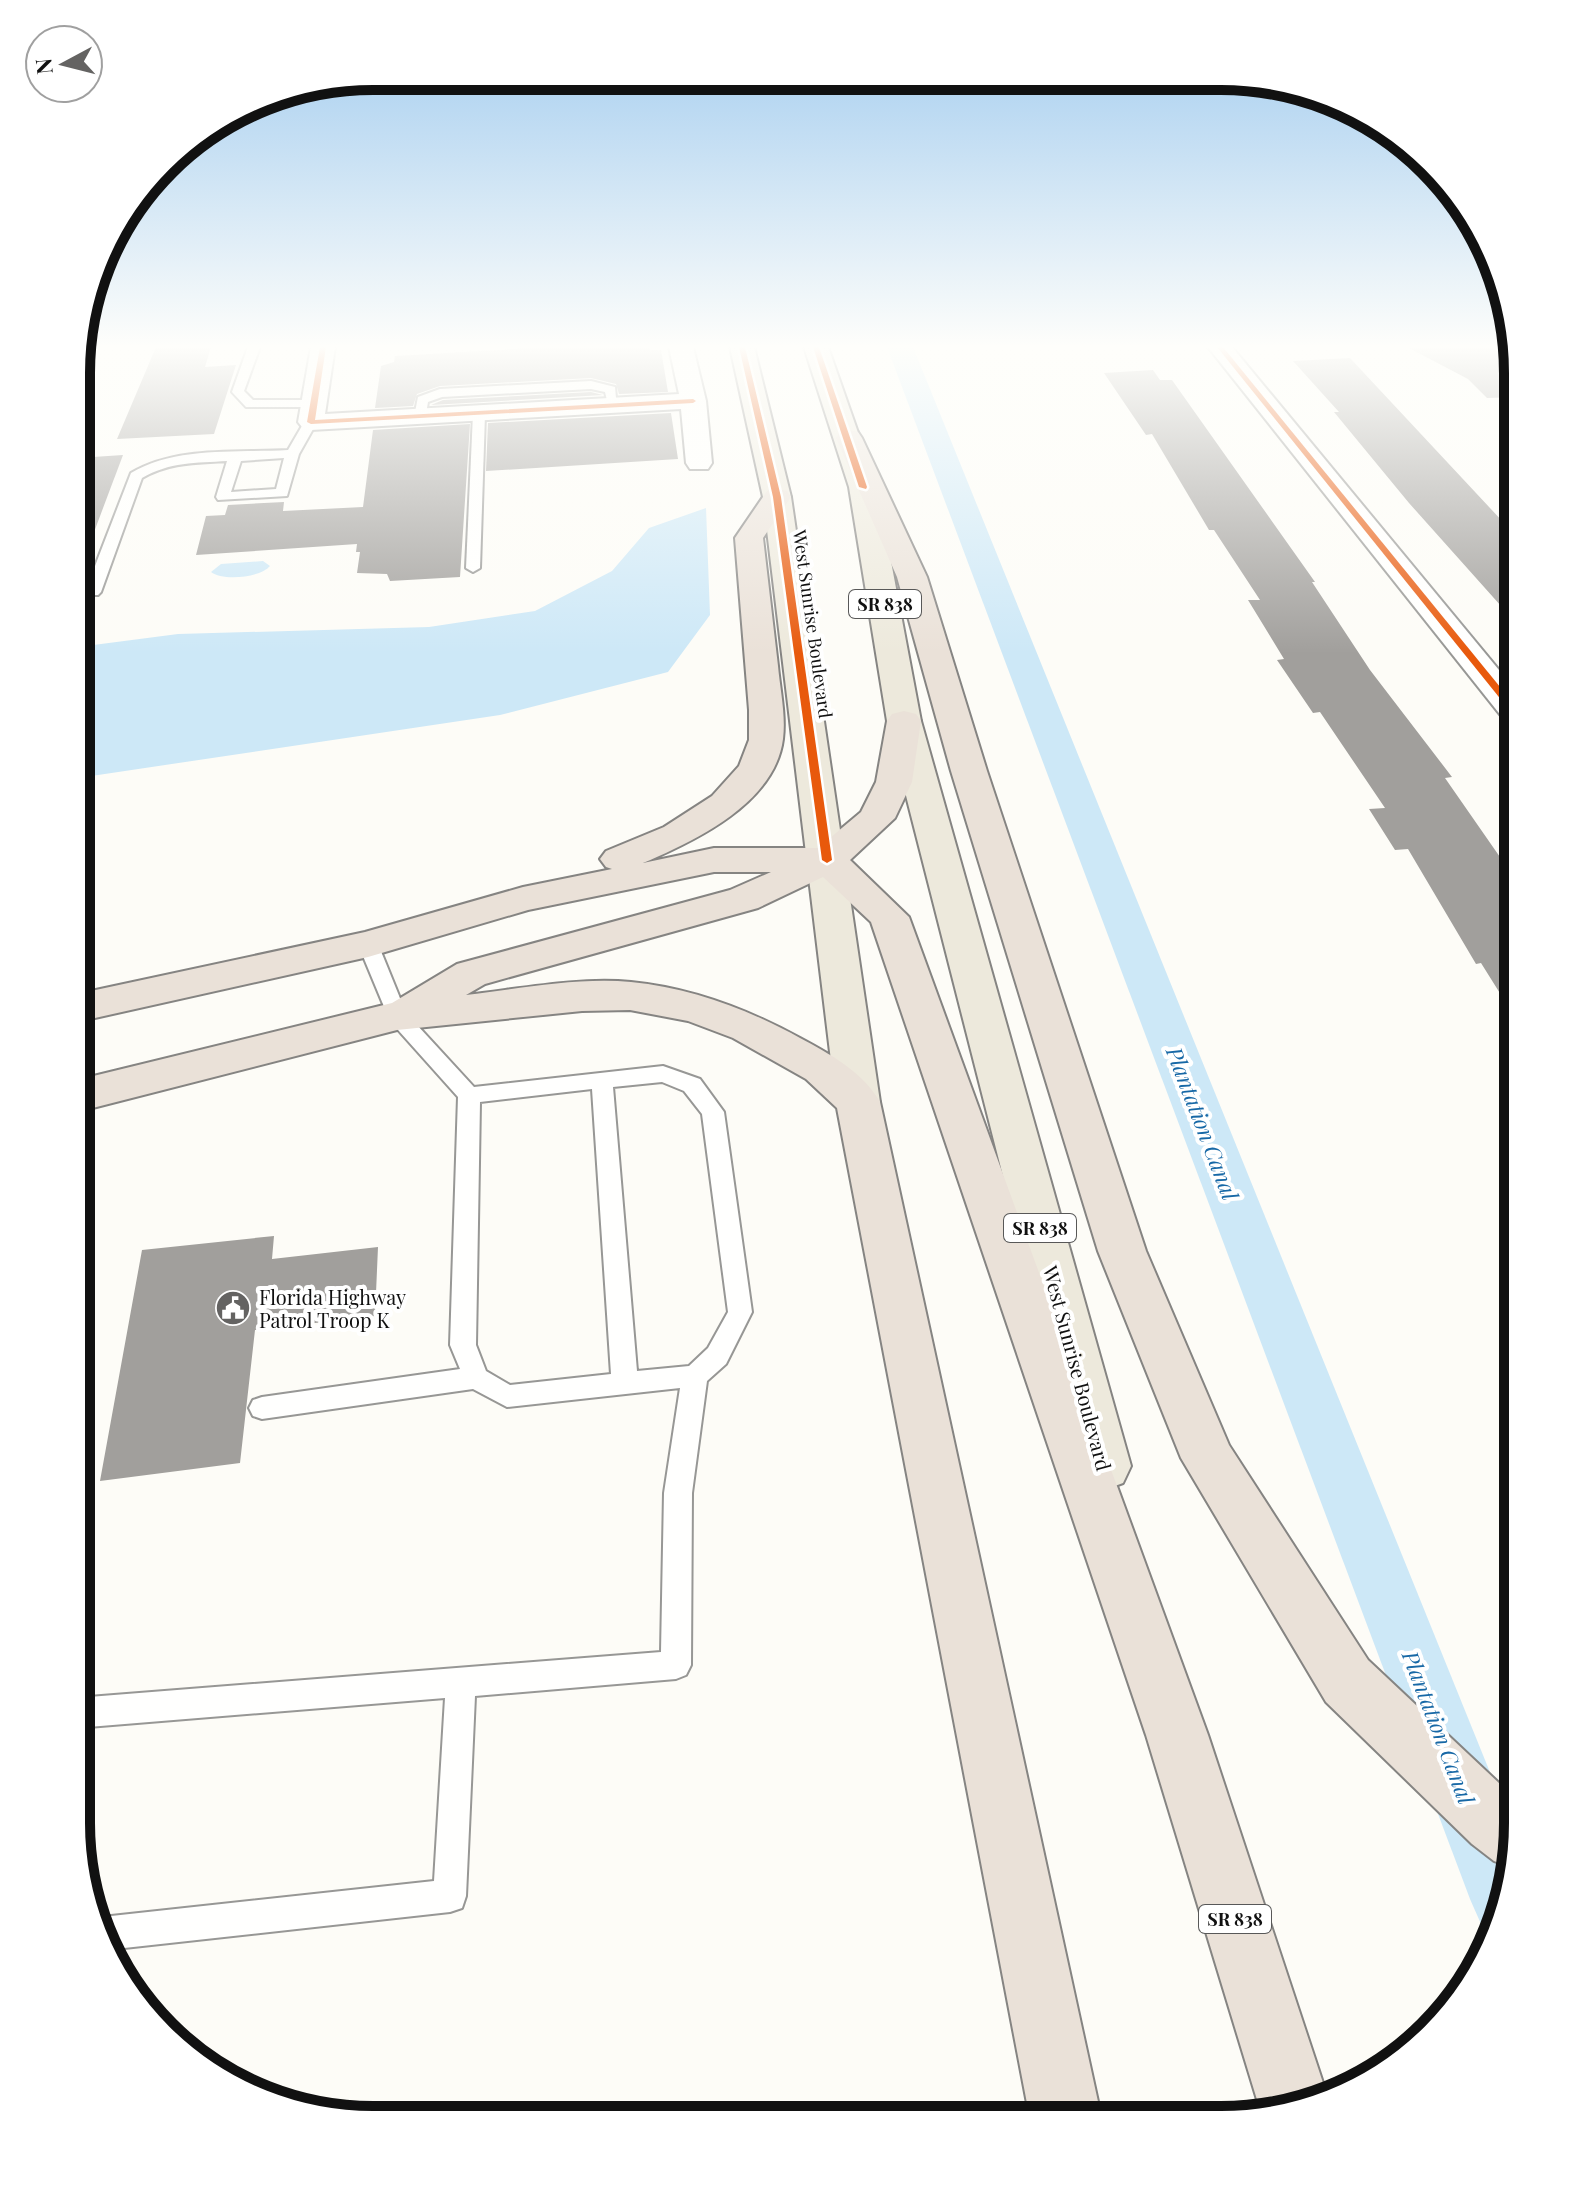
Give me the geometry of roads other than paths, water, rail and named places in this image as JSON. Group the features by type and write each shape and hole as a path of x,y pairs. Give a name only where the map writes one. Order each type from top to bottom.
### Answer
{"highway":[{"path":"854,449 912,577 969,771 1122,1251 1208,1458 1347,1681 1503,1828"},
{"path":"523,899 677,835 725,804 755,769 766,740 766,710 749,538 777,497"},
{"path":"397,1016 471,974 744,899 827,860 877,818 894,782 904,721"},
{"path":"90,1005 368,944 523,899 714,860 827,860 889,917 1177,1735"},
{"path":"90,1093 397,1016 582,997 630,996 696,1008 748,1028 821,1068 858,1102"},
{"name":"West Sunrise Boulevard","path":"858,1102 1063,2106"},
{"name":"West Sunrise Boulevard","path":"1177,1735 1292,2097"}],"main road":[{"name":"West Sunrise Boulevard","path":"766,449 777,497 858,1102"},
{"name":"West Sunrise Boulevard","path":"852,449 872,526 904,721 1177,1735"}],"street":[{"path":"698,449 699,463"},
{"path":"1303,449 1504,697"}],"lane":[{"path":"235,457 223,497 282,493 294,449"},
{"path":"473,568 478,449"},
{"path":"93,592 136,476 154,465 176,460 292,454"},
{"path":"368,944 397,1016 469,1095 463,1345 476,1378"},
{"path":"262,1408 476,1378 507,1396 695,1376 717,1356 740,1312 713,1112 692,1085 663,1074 469,1095"},
{"path":"602,1080 625,1383"},
{"path":"90,1712 676,1665 678,1493 695,1376"},
{"path":"113,1933 450,1896 461,1682"}],"water":[{"path":"706,508 710,615 668,672 500,715 90,776 90,645 178,634 429,627 535,611 612,571 649,528"},
{"path":"263,561 270,566 250,576 223,577 211,572 221,564"}],"waterway":[{"name":"Plantation Canal","path":"940,449 1499,1880"}],"place":[{"name":"Florida Highway Patrol Troop K","path":"233,1308"}]}
